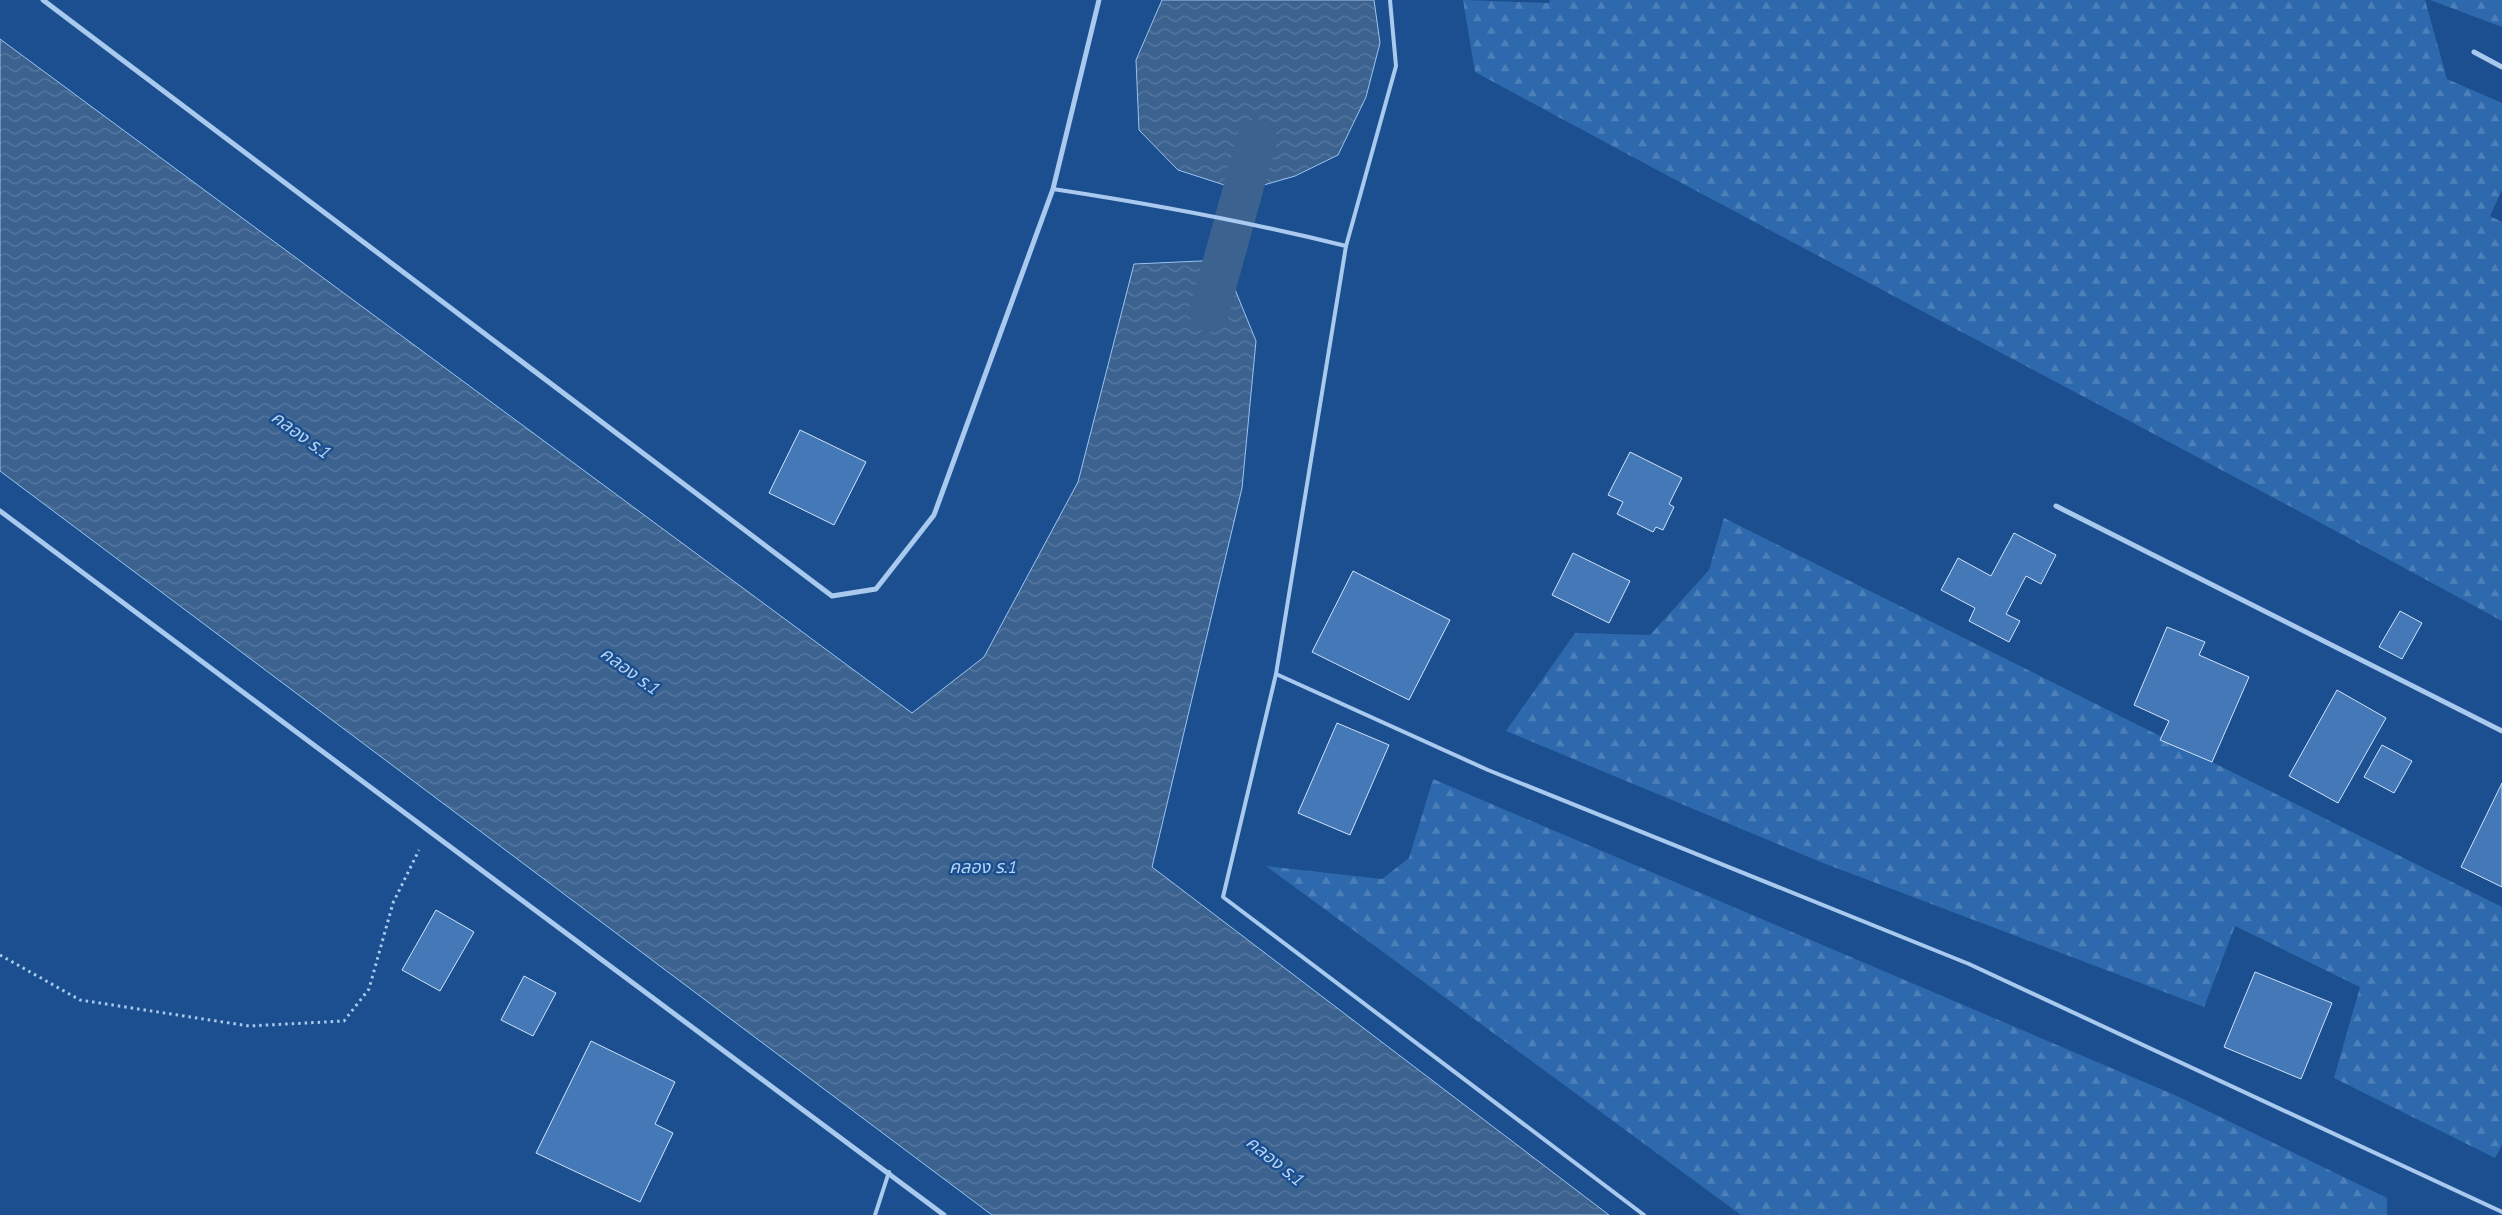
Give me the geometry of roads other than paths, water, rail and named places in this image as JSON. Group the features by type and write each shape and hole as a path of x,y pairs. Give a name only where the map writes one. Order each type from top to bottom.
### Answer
{"street":[{"path":"43,0 832,596 876,589 934,515 1053,189 1099,0"},
{"path":"2474,52 2502,67"},
{"path":"2056,506 2502,730"},
{"path":"0,512 889,1172 944,1215"}],"lane":[{"path":"1390,0 1396,66 1346,246 1276,674 1223,898 1644,1215"},
{"path":"1053,189 1133,201 1264,226 1346,246"},
{"path":"1276,674 1488,770 1969,964 2502,1212"},
{"path":"874,1215 889,1172"}],"water":[{"path":"1162,0 1374,0 1380,43 1366,97 1338,155 1295,176 1243,191 1178,170 1139,130 1136,60"},
{"name":"คลอง ร.1","path":"0,39 912,713 984,657 1078,482 1134,264 1223,260 1256,341 1242,488 1152,867 1609,1215 992,1215 0,471"}],"waterway":[{"path":"1209,312 1257,139"}]}
